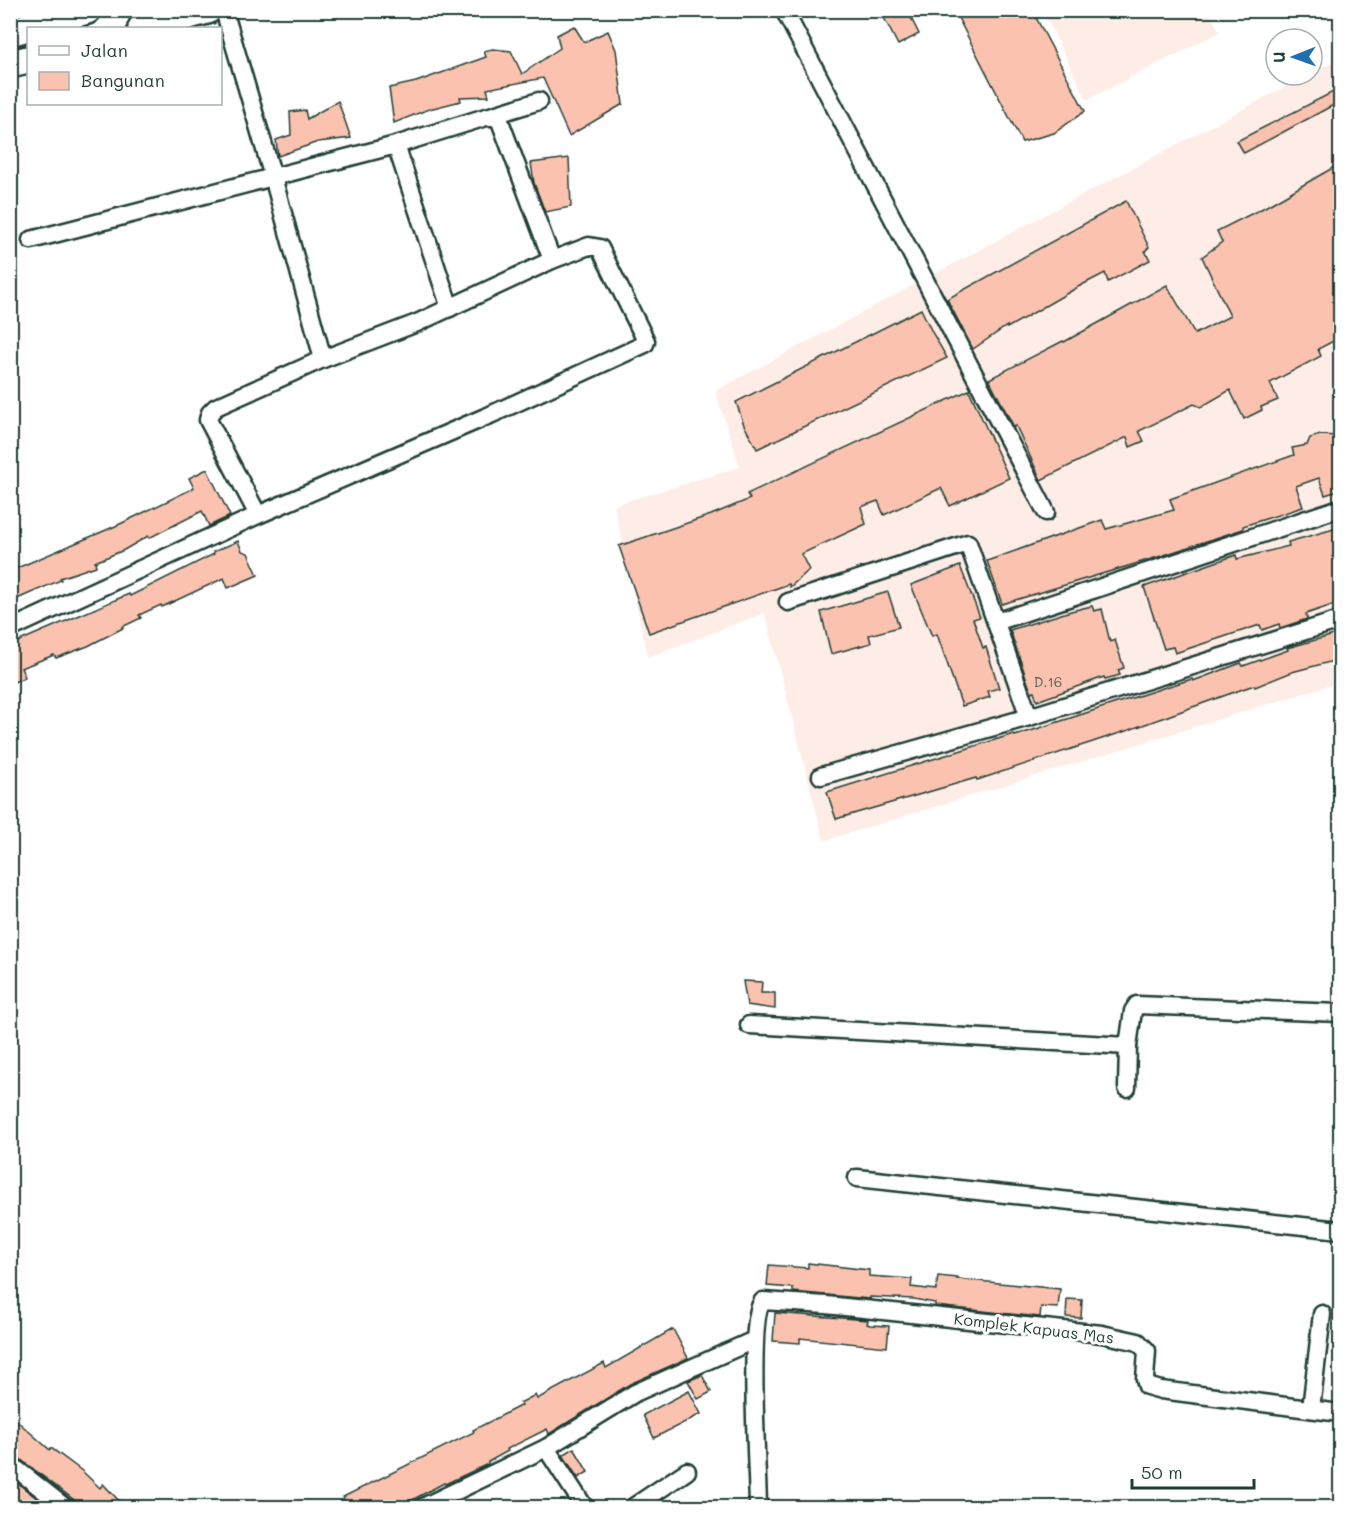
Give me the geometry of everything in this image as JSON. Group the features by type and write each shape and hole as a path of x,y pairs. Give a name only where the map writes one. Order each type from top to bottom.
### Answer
{"highway":[{"path":"28,27 87,10"},
{"path":"146,27 207,10"},
{"path":"10,32 27,27"},
{"path":"10,64 27,60"}],"street":[{"path":"224,10 323,359"},
{"path":"784,10 1046,512"},
{"path":"31,240 396,145 539,101"},
{"path":"486,117 495,117 500,122 552,260"},
{"path":"396,145 450,308"},
{"path":"10,629 258,515 645,344 646,341 600,248 589,246 552,260 450,308 323,359 216,407 210,413 208,420 258,515"},
{"path":"996,622 1341,508"},
{"path":"788,602 968,543 1029,717"},
{"path":"821,776 1029,717 1341,620"},
{"path":"1127,1088 1128,1046 1133,1011 1137,1005 1341,1013"},
{"path":"749,1026 1128,1046"},
{"path":"857,1178 1341,1230"},
{"name":"Komplek Kapuas Mas","path":"754,1340 759,1306 763,1301 771,1300 1102,1334 1138,1342 1147,1351 1145,1379 1147,1386 1161,1390 1341,1413"},
{"path":"1311,1409 1322,1314"},
{"path":"421,1508 546,1448 635,1393 754,1340 758,1508"},
{"path":"546,1448 585,1508"},
{"path":"10,1464 66,1508"},
{"path":"632,1508 687,1471"}],"shaded area":[{"path":"1043,11 1208,11 1220,32 1087,100"},
{"path":"1340,60 1340,682 824,841 765,613 648,657 614,505 740,467 715,391 1285,87 1324,87 1324,66"}],"building":[{"path":"880,10 907,10 919,34 898,45"},
{"path":"954,10 1032,10 1085,111 1054,133 1022,142"},
{"path":"574,26 584,42 608,31 616,50 623,104 569,136 543,78 487,89 489,96 460,97 461,101 429,109 394,123 389,88 416,82 486,57 484,51 493,49 511,51 522,74 560,48 557,35"},
{"path":"1341,88 1341,101 1244,153 1237,141"},
{"path":"338,101 351,138 318,142 278,156 276,140 291,135 290,112 305,110 307,119"},
{"path":"569,158 571,207 545,212 534,183 531,163"},
{"path":"1341,163 1341,337 1318,349 1321,356 1270,383 1278,400 1261,407 1262,410 1244,419 1230,390 1201,407 1194,404 1139,431 1144,441 1130,447 1127,437 1041,480 1016,426 1014,427 989,379 1064,342 1167,285 1195,334 1230,316 1202,257 1222,242 1217,231 1265,207"},
{"path":"1126,201 1149,247 1145,251 1150,260 1108,282 1105,273 1007,328 1007,326 973,349 947,299"},
{"path":"921,309 947,358 757,449 744,425 736,402"},
{"path":"969,390 1009,478 950,506 941,488 884,515 878,501 861,507 866,524 801,554 809,570 790,587 789,584 649,633 619,546 711,515 750,499 747,494"},
{"path":"1320,435 1338,436 1341,449 1341,490 1325,495 1319,478 1296,486 1303,507 1158,557 1002,604 987,561 1102,520 1106,529 1174,510 1170,499 1294,455 1292,448 1307,445 1310,438"},
{"path":"207,469 230,516 209,526 202,511 95,562 96,566 60,578 61,580 10,602 10,571 118,525 194,488 189,478"},
{"path":"1341,527 1341,602 1306,614 1307,619 1280,628 1279,624 1262,630 1260,625 1175,653 1173,647 1164,649 1144,587 1236,555 1237,559 1289,546 1288,542"},
{"path":"238,541 242,551 248,553 258,575 228,588 224,578 162,607 161,605 139,615 141,618 88,646 56,658 54,655 21,668 25,677 10,684 10,645 129,594 130,596"},
{"path":"960,566 980,617 973,619 983,648 986,647 999,688 988,691 990,697 962,706 937,634 932,636 911,585"},
{"path":"888,592 899,627 869,635 871,643 831,654 821,612"},
{"path":"1092,606 1094,611 1102,609 1110,642 1115,640 1124,668 1118,670 1120,675 1105,679 1104,677 1037,701 1034,691 1031,692 1010,630"},
{"path":"1341,633 1341,659 1292,672 1255,687 1254,685 1126,731 977,780 976,778 836,819 827,792 1014,734 1015,736 1192,679 1193,681 1241,663 1243,666 1288,650 1287,648"},
{"path":"743,981 762,982 761,993 775,993 775,1009 747,1005"},
{"path":"808,1263 869,1270 869,1276 912,1279 911,1287 936,1290 938,1276 1060,1289 1058,1308 1041,1307 1040,1317 935,1306 935,1303 914,1299 870,1297 870,1299 793,1292 793,1288 767,1286 769,1265 808,1268"},
{"path":"1067,1299 1082,1300 1081,1318 1066,1317"},
{"path":"775,1313 868,1320 867,1324 870,1325 889,1326 887,1347 800,1338 800,1343 773,1341"},
{"path":"673,1329 688,1358 630,1384 549,1434 547,1429 507,1449 508,1451 488,1464 444,1483 397,1508 349,1508 343,1497 474,1432 473,1430 522,1405 520,1403 535,1395 537,1399 604,1363 606,1368"},
{"path":"702,1375 711,1392 698,1399 688,1381"},
{"path":"689,1391 701,1414 654,1438 643,1415"},
{"path":"16,1420 50,1450 51,1448 82,1471 100,1488 103,1484 126,1508 85,1508 24,1462 10,1450 10,1428"},
{"path":"574,1448 588,1472 578,1478 563,1455"},
{"path":"11,1478 48,1507 17,1508 10,1503"}]}
